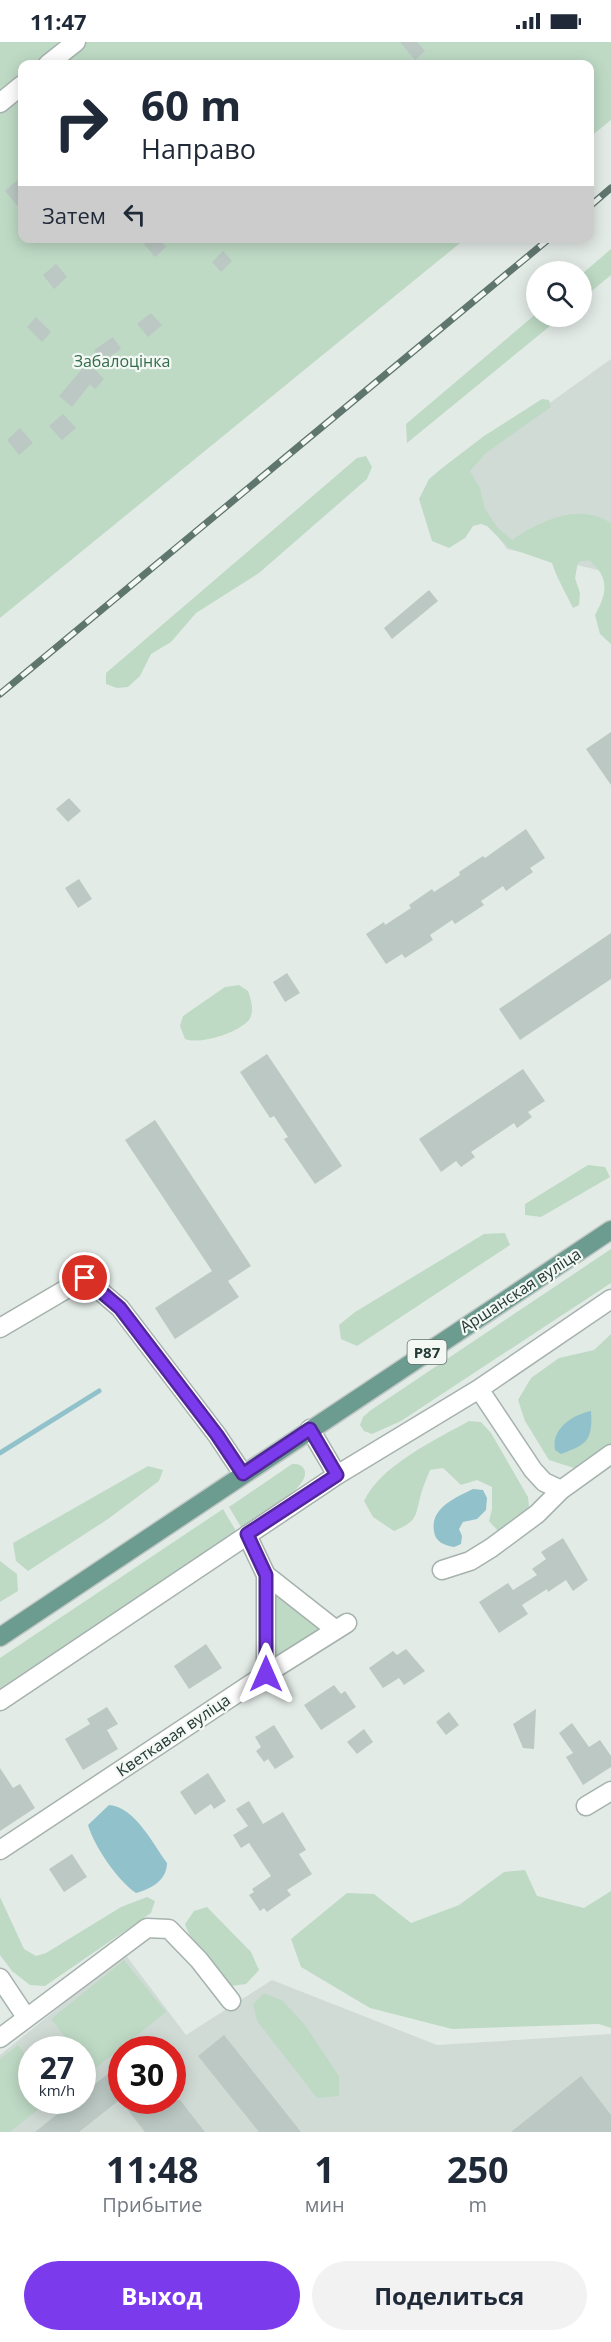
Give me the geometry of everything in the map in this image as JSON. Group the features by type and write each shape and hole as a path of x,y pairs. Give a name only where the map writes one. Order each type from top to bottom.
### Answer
{"main road":[{"name":"Аршанская вуліца","path":"243,1474 611,1230"},
{"name":"Р87","path":"0,1637 243,1474"}],"street":[{"path":"53,60 76,42"},
{"path":"0,103 18,88"},
{"path":"0,1328 85,1278 120,1308 217,1435 243,1474"},
{"path":"0,1701 247,1534 337,1475 479,1389 611,1299"},
{"path":"479,1389 533,1470 544,1482 561,1490"},
{"path":"310,1429 337,1475"},
{"path":"442,1570 470,1560 491,1548 537,1514 561,1490 611,1454"},
{"path":"247,1534 266,1575 266,1674"},
{"name":"Кветкавая вуліца","path":"0,1850 341,1627 266,1575"},
{"path":"586,1806 611,1791"},
{"path":"0,2038 147,1928 169,1929 199,1960 231,2001"},
{"path":"0,1978 26,2017"}],"shaded area":[{"path":"611,359 611,573 507,549 452,473"},
{"path":"125,1954 186,2035 272,1980 437,2045 611,2034 611,2132 0,2132 0,2055 18,2040 18,2114 96,2114 96,2036 24,2036"}],"green space":[{"name":"Забалоцінка","path":"0,42 611,42 611,120 594,134 594,60 18,60 18,243 460,243 0,618"},
{"path":"611,249 611,275 592,291 592,265"},
{"path":"526,322 526,327 549,327 407,443 406,424"},
{"path":"542,399 549,400 551,407 486,453 470,471 480,488 485,509 498,528 512,540 535,526 560,516 586,514 611,523 611,644 600,634 595,615 604,592 603,579 596,566 589,560 578,562 575,578 580,593 579,605 573,608 552,563 509,548 487,526 481,524 473,526 465,538 449,548 432,541 419,499 429,479 446,465 484,436"},
{"path":"366,456 372,467 367,479 259,573 196,613 171,642 151,654 140,676 128,687 117,688 106,684 106,673 357,458"},
{"path":"239,985 248,991 252,1009 251,1017 244,1025 218,1037 200,1040 185,1039 180,1026 183,1016 225,987"},
{"path":"588,1165 605,1167 610,1177 541,1217 525,1215 525,1204"},
{"path":"505,1233 510,1245 357,1346 341,1339 339,1325 355,1312 484,1234"},
{"path":"611,1249 611,1283 401,1421 372,1434 364,1431 360,1425 363,1417 371,1410"},
{"path":"611,1334 611,1444 574,1468 549,1460 525,1421 518,1400 531,1378 559,1358 594,1350"},
{"path":"469,1421 481,1422 491,1433 528,1497 529,1507 516,1521 498,1531 489,1521 492,1509 492,1487 477,1480 461,1485 443,1468 430,1470 416,1513 408,1524 394,1531 373,1517 364,1501 383,1476 425,1445"},
{"path":"292,1464 300,1465 304,1469 305,1476 300,1485 281,1502 241,1527 229,1507"},
{"path":"148,1466 163,1470 159,1481 108,1519 28,1571 16,1561 13,1543"},
{"path":"223,1509 236,1531 0,1688 0,1658"},
{"path":"0,1561 17,1574 18,1591 0,1602"},
{"path":"272,1587 320,1624 318,1636 281,1657 271,1654"},
{"path":"525,1870 537,1896 584,1908 611,1891 611,2028 599,2024 452,2029 370,2008 301,1967 291,1939 347,1893 374,1894 411,1923 459,1905 504,1872"},
{"path":"0,1897 24,1949 36,1956 46,1953 121,1907 147,1897 155,1901 151,1913 45,1986 30,1985 12,1971 0,1955"},
{"path":"207,1907 251,1952 259,1970 246,1984 231,1986 224,1980 210,1966 188,1933 185,1924 194,1911"},
{"path":"124,1960 166,2012 136,2036 108,2036 108,2058 96,2068 96,2036 64,2036 51,2019"},
{"path":"264,1993 283,2001 305,2025 339,2076 339,2096 317,2098 257,2021 253,2004"},
{"path":"18,2045 18,2114 32,2114 10,2132 0,2132 0,2059"}],"water":[{"path":"591,1411 591,1429 586,1440 577,1448 561,1454 555,1450 556,1436 564,1424"},
{"path":"473,1489 483,1490 487,1498 486,1510 477,1519 463,1522 459,1529 462,1536 461,1544 454,1547 441,1542 436,1538 434,1531 436,1516 445,1505"},
{"path":"109,1805 118,1807 135,1819 167,1863 161,1879 147,1889 136,1893 122,1880 91,1833 88,1825"}],"building":[{"path":"400,42 417,42 425,51 415,60"},
{"path":"18,180 18,206 5,191"},
{"path":"143,243 162,243 166,247 155,257"},
{"path":"223,251 232,261 221,272 212,262"},
{"path":"56,264 67,277 54,289 43,275"},
{"path":"151,313 162,325 148,337 137,324"},
{"path":"36,317 51,332 42,342 27,327"},
{"path":"113,337 121,349 102,362 94,350"},
{"path":"88,362 104,379 95,389 90,384 72,407 59,396"},
{"path":"63,414 76,428 62,440 49,426"},
{"path":"20,428 33,443 19,455 7,440"},
{"path":"429,590 438,601 392,639 384,628"},
{"path":"611,732 611,785 586,749"},
{"path":"69,798 81,811 68,822 56,809"},
{"path":"526,829 545,858 530,868 533,872 506,891 503,886 481,901 484,905 455,924 452,920 430,935 433,940 405,958 402,954 386,964 366,934 411,908 409,905 432,889 434,892 460,875 459,872 483,856 485,858"},
{"path":"79,879 92,899 78,908 65,888"},
{"path":"611,933 611,979 520,1040 499,1009"},
{"path":"287,973 300,993 285,1002 273,982"},
{"path":"267,1054 342,1166 315,1184 284,1139 288,1137 274,1116 270,1118 240,1072"},
{"path":"523,1069 545,1101 528,1112 532,1117 517,1128 514,1123 471,1152 475,1157 461,1167 456,1161 441,1172 419,1139"},
{"path":"155,1120 251,1266 228,1281 239,1297 175,1339 155,1308 212,1271 125,1140"},
{"path":"563,1538 588,1580 573,1591 566,1580 548,1592 547,1589 522,1605 528,1614 499,1633 479,1602 508,1583 513,1590 537,1575 532,1569 546,1559 541,1552"},
{"path":"206,1644 222,1668 189,1689 174,1666"},
{"path":"406,1649 425,1671 404,1685 399,1678 383,1688 369,1668 393,1651 397,1655"},
{"path":"334,1685 341,1694 345,1691 356,1707 321,1730 304,1705"},
{"path":"107,1707 118,1724 107,1730 118,1749 83,1770 65,1739 90,1724 87,1719"},
{"path":"536,1709 534,1749 523,1748 513,1724"},
{"path":"449,1712 459,1725 446,1735 436,1722"},
{"path":"572,1723 589,1747 600,1740 611,1756 611,1767 583,1785 566,1757 573,1753 559,1733"},
{"path":"274,1725 294,1757 275,1769 268,1759 264,1762 256,1751 261,1747 255,1737"},
{"path":"364,1729 373,1742 357,1754 347,1742"},
{"path":"0,1768 13,1788 20,1784 35,1808 0,1831"},
{"path":"208,1773 226,1801 214,1809 211,1804 195,1815 180,1792"},
{"path":"249,1801 263,1824 283,1812 306,1850 299,1854 312,1874 287,1890 291,1895 267,1912 264,1908 260,1911 249,1895 254,1892 252,1889 271,1876 249,1843 241,1848 233,1835 248,1826 236,1809"},
{"path":"72,1854 87,1877 64,1892 49,1869"},
{"path":"224,2035 301,2132 259,2132 198,2056"},
{"path":"108,2074 108,2109 79,2132 35,2132 58,2114 96,2114 96,2083"},
{"path":"581,2076 611,2115 611,2132 511,2132"},
{"path":"186,2108 205,2132 145,2132 131,2114 186,2114"}],"waterway":[{"path":"0,1453 99,1391"}],"railway":[{"path":"594,203 611,188"},
{"path":"0,694 544,243"}],"route":[{"path":"85,1278 120,1308 217,1435 243,1474 310,1429 337,1475 247,1534 266,1575 266,1674"}]}
